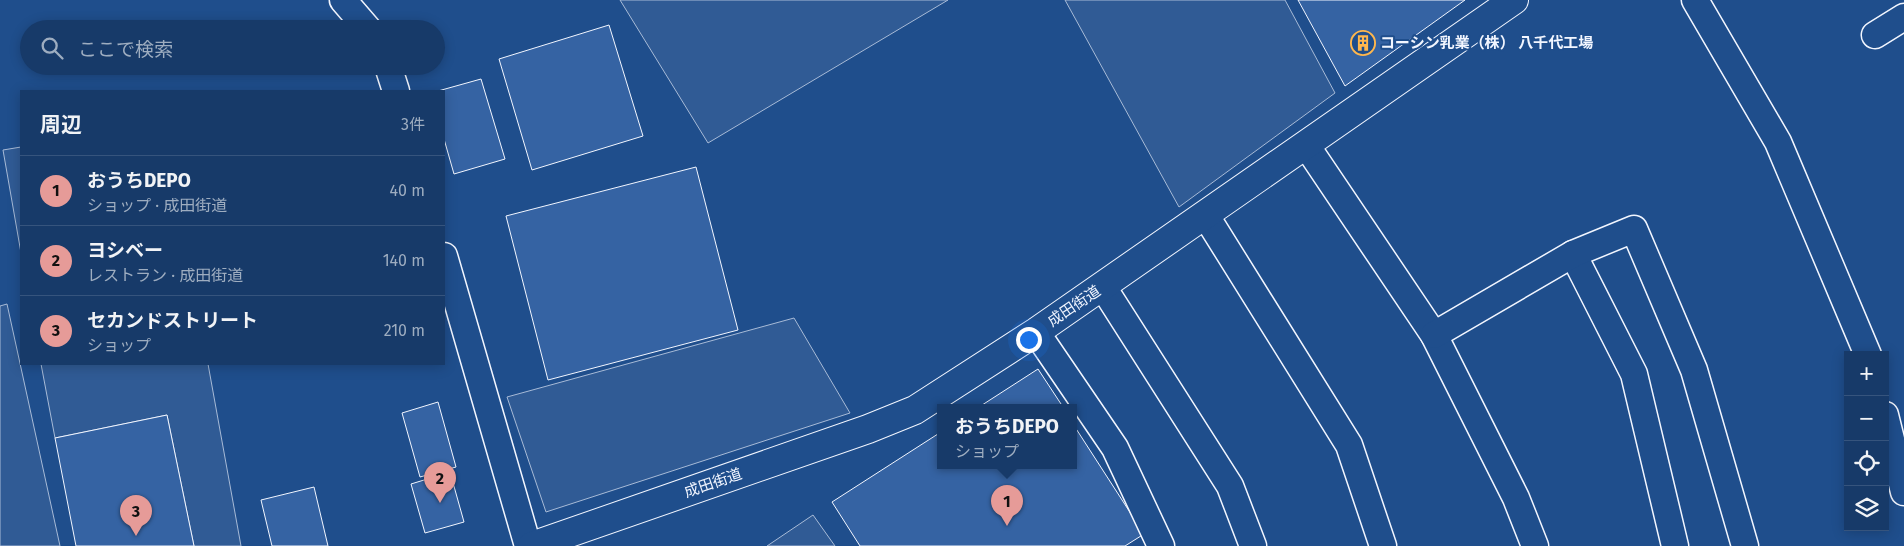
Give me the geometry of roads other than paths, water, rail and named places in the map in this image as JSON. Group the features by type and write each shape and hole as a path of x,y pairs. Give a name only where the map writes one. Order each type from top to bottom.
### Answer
{"highway":[{"name":"成田街道","path":"530,546 868,429 915,410 1103,287 1514,0"}],"street":[{"path":"343,0 360,20"},
{"path":"1695,0 1778,142 1866,351"},
{"path":"1875,35 1904,17"},
{"path":"391,75 396,90"},
{"path":"1306,146 1434,335 1512,489 1535,546"},
{"path":"1206,216 1350,445 1383,546"},
{"path":"1434,335 1573,254 1634,229 1694,370 1745,546"},
{"path":"1573,254 1634,374 1675,546"},
{"path":"445,259 530,546"},
{"path":"1103,287 1230,486 1254,546"},
{"path":"1036,332 1115,448 1161,546"},
{"path":"1889,431 1904,492"}],"place":[{"name":"コーシン乳業（株） 八千代工場","path":"1363,43"},
{"name":"ヨシベー","path":"440,503"},
{"name":"おうちDEPO","path":"1007,526"},
{"name":"セカンドストリート","path":"136,536"}]}
